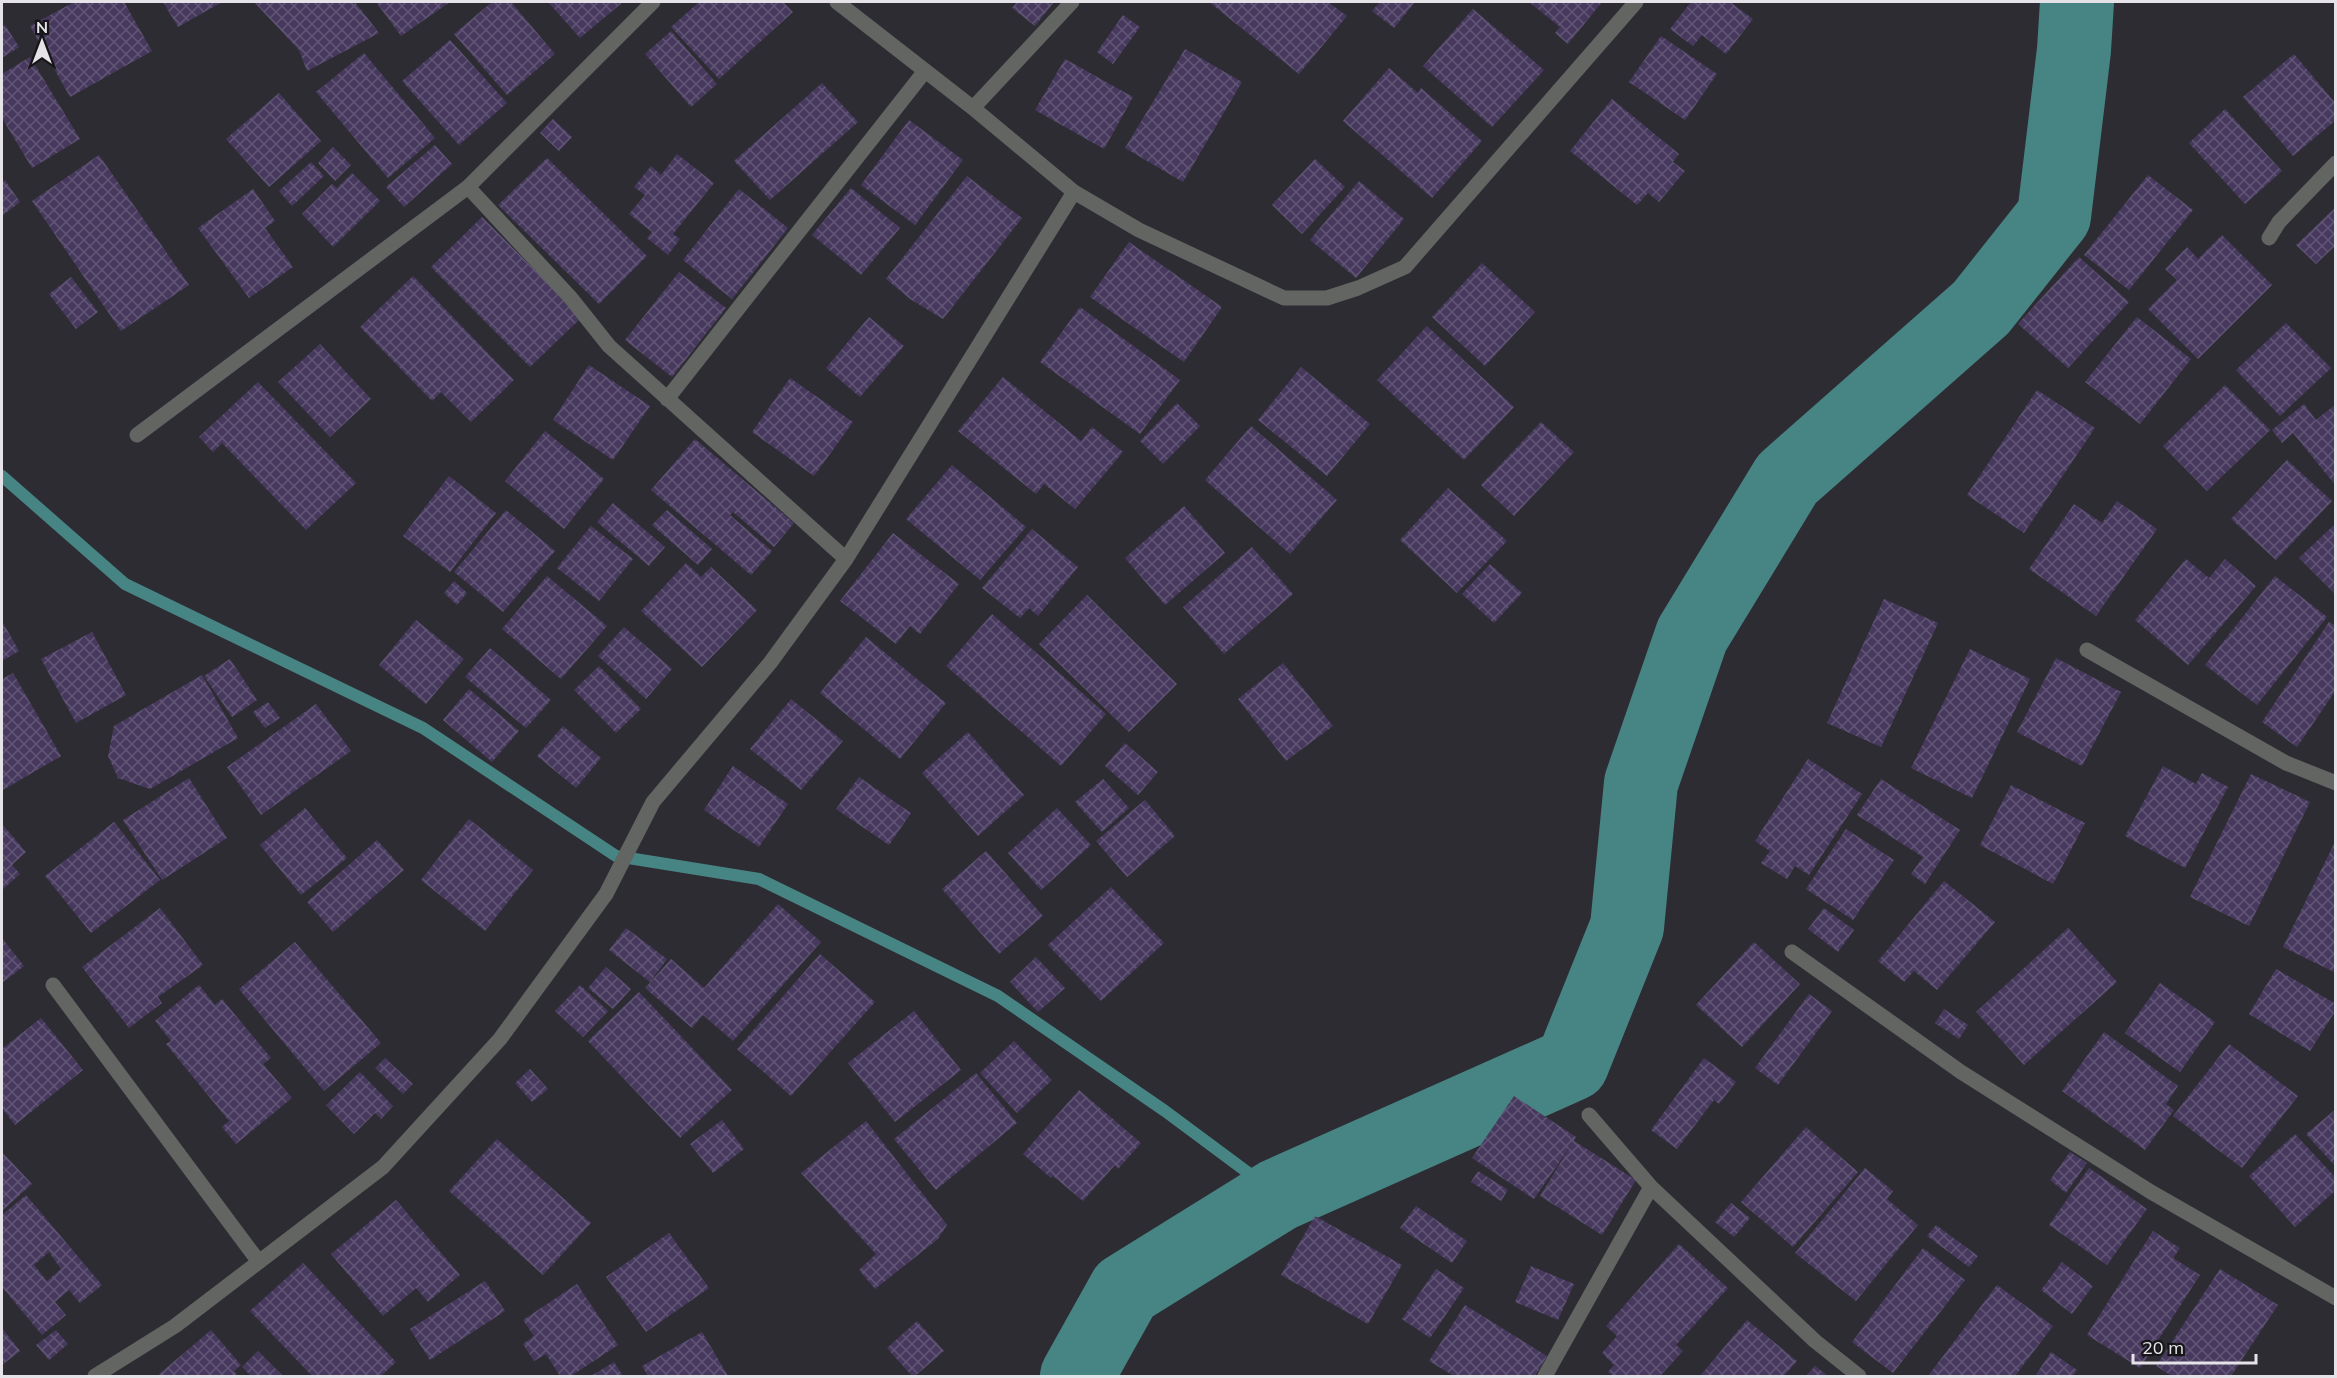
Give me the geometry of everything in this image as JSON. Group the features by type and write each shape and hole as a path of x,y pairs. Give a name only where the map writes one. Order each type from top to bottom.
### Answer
{"street":[{"path":"137,435 468,187 653,2"},
{"path":"837,2 973,108 1074,192 1139,230 1284,298 1327,298 1358,288 1405,267 1636,2"},
{"path":"973,108 1072,2"},
{"path":"666,399 925,71"},
{"path":"2269,238 2279,222 2336,163"},
{"path":"468,187 570,297 609,346 846,559"},
{"path":"95,1377 175,1326 383,1167 500,1039 606,894 653,802 770,663 846,559 1074,192"},
{"path":"2087,650 2286,763 2336,783"},
{"path":"1792,952 1971,1079 2151,1192 2336,1298"},
{"path":"53,985 259,1262"},
{"path":"1589,1114 1651,1187 1815,1341 1859,1377"},
{"path":"1545,1377 1651,1187"}],"building":[{"path":"74,2 124,2 152,51 70,97 30,26"},
{"path":"163,2 222,2 178,27"},
{"path":"355,2 379,33 307,71 299,50 255,3"},
{"path":"376,2 450,2 401,36"},
{"path":"492,2 511,2 555,54 507,95 454,34"},
{"path":"548,2 623,2 580,38"},
{"path":"699,2 783,2 793,12 719,79 671,27"},
{"path":"1017,2 1054,2 1035,26 1012,8"},
{"path":"1209,2 1328,2 1347,16 1299,74"},
{"path":"1380,2 1415,2 1394,28 1372,11"},
{"path":"1529,2 1602,2 1568,44 1555,33 1560,27"},
{"path":"1691,2 1730,2 1753,19 1726,54 1702,35 1693,46 1670,29"},
{"path":"1473,9 1544,70 1492,127 1423,66"},
{"path":"1123,15 1140,27 1113,64 1097,52"},
{"path":"5,25 19,47 2,58 2,27"},
{"path":"671,31 717,84 691,107 645,54"},
{"path":"1661,36 1717,74 1685,120 1629,82"},
{"path":"450,40 507,103 459,145 402,81"},
{"path":"1185,49 1242,82 1183,182 1125,148"},
{"path":"364,53 435,138 388,178 316,92"},
{"path":"2294,54 2336,104 2336,120 2293,156 2243,97"},
{"path":"30,57 80,139 32,168 2,118 2,74"},
{"path":"1065,59 1133,97 1104,149 1035,110"},
{"path":"1389,68 1418,93 1421,88 1482,141 1432,198 1343,121"},
{"path":"822,83 858,122 770,200 734,161"},
{"path":"279,93 321,141 269,187 226,139"},
{"path":"1612,99 1679,154 1673,162 1685,171 1659,202 1648,193 1637,205 1570,151"},
{"path":"2225,109 2282,171 2245,204 2189,143"},
{"path":"553,119 572,137 559,151 540,133"},
{"path":"909,120 963,160 915,225 861,185"},
{"path":"435,145 452,164 404,207 386,187"},
{"path":"333,147 351,165 335,181 318,163"},
{"path":"677,154 714,183 673,234 680,239 668,255 647,238 652,232 629,214 645,195 634,187 651,166 661,175"},
{"path":"99,155 189,285 121,331 32,201"},
{"path":"547,158 647,256 599,304 498,205"},
{"path":"1315,159 1345,187 1302,234 1272,205"},
{"path":"311,162 324,176 292,206 279,191"},
{"path":"352,173 380,201 333,247 302,214 332,184 337,188"},
{"path":"2148,175 2193,210 2129,290 2084,255"},
{"path":"967,176 1022,218 943,319 910,299 886,279"},
{"path":"5,180 20,202 2,216 2,182"},
{"path":"1359,181 1404,219 1356,278 1310,240"},
{"path":"851,188 900,228 861,275 812,235"},
{"path":"253,189 275,221 265,228 293,267 249,298 198,228"},
{"path":"739,189 788,228 732,299 683,260"},
{"path":"2336,207 2336,245 2316,264 2296,245"},
{"path":"482,217 582,317 530,367 431,267"},
{"path":"2222,235 2272,285 2198,359 2148,309 2177,280 2165,269 2187,247 2198,259"},
{"path":"1129,242 1222,307 1184,362 1090,297"},
{"path":"2079,257 2129,302 2068,368 2018,324"},
{"path":"1482,263 1535,312 1485,366 1432,317"},
{"path":"679,272 726,308 672,377 625,340"},
{"path":"413,276 514,380 471,422 441,392 432,401 360,327"},
{"path":"71,277 98,312 76,329 49,294"},
{"path":"1080,307 1180,380 1140,434 1040,362"},
{"path":"869,317 904,346 860,397 826,368"},
{"path":"2137,317 2191,359 2140,424 2085,382"},
{"path":"2286,323 2331,368 2280,416 2236,370"},
{"path":"1427,326 1514,407 1464,460 1377,380"},
{"path":"320,344 371,399 330,437 278,382"},
{"path":"589,365 650,406 613,460 553,420"},
{"path":"1301,367 1370,424 1327,476 1258,420"},
{"path":"1003,377 1081,441 1092,427 1123,452 1075,509 1044,484 1036,494 958,431"},
{"path":"790,378 853,422 814,476 752,432"},
{"path":"258,382 356,483 306,530 222,443 213,452 199,437"},
{"path":"2225,385 2270,430 2207,491 2163,446"},
{"path":"2037,390 2095,428 2024,533 1967,495"},
{"path":"1177,403 1200,426 1163,464 1140,441"},
{"path":"2304,404 2316,420 2336,404 2336,486 2293,433 2282,443 2272,430"},
{"path":"1541,422 1574,452 1514,516 1481,485"},
{"path":"1251,426 1337,500 1290,554 1205,480"},
{"path":"545,431 604,479 564,529 505,481"},
{"path":"695,439 794,523 774,547 733,512 730,515 772,551 751,575 651,490"},
{"path":"2287,460 2332,501 2276,560 2231,519"},
{"path":"952,465 1026,527 980,580 906,519"},
{"path":"449,476 496,513 450,572 403,536"},
{"path":"1448,488 1507,541 1457,593 1400,540"},
{"path":"2117,501 2157,529 2096,616 2029,569 2074,504 2102,523"},
{"path":"613,503 665,547 649,566 597,522"},
{"path":"1184,506 1225,553 1165,605 1125,558"},
{"path":"506,510 555,551 503,612 454,572"},
{"path":"667,510 712,549 698,565 652,525"},
{"path":"2336,523 2336,595 2299,558"},
{"path":"591,526 633,559 599,601 557,568"},
{"path":"1032,529 1078,567 1038,616 1029,608 1020,618 982,588"},
{"path":"893,533 959,584 920,634 910,626 896,644 840,601"},
{"path":"1252,547 1293,594 1224,654 1183,607"},
{"path":"2186,559 2209,578 2225,559 2256,586 2188,665 2135,620"},
{"path":"686,563 701,577 711,567 757,610 702,667 641,611"},
{"path":"1490,564 1522,593 1494,623 1462,594"},
{"path":"547,576 607,626 561,679 502,629"},
{"path":"2275,576 2327,617 2257,705 2205,665"},
{"path":"454,581 467,593 457,605 444,593"},
{"path":"1087,595 1177,684 1129,732 1039,644"},
{"path":"1884,599 1938,623 1881,747 1827,723"},
{"path":"992,614 1106,714 1061,766 946,666"},
{"path":"416,620 464,659 426,704 379,665"},
{"path":"2,621 19,651 2,661"},
{"path":"2329,622 2336,626 2336,690 2297,747 2262,722"},
{"path":"624,627 672,669 646,699 598,656"},
{"path":"92,632 126,695 76,723 41,659"},
{"path":"866,637 946,703 900,759 820,693"},
{"path":"490,648 551,700 526,728 465,677"},
{"path":"1970,649 2030,679 1972,798 1911,768"},
{"path":"2056,658 2121,692 2082,766 2017,732"},
{"path":"230,659 257,700 232,717 204,676"},
{"path":"1283,663 1333,726 1286,761 1238,699"},
{"path":"599,666 641,709 616,733 574,690"},
{"path":"13,673 61,756 3,790 2,679"},
{"path":"202,675 238,738 150,789 118,778 108,756 114,726"},
{"path":"469,689 519,731 492,762 443,720"},
{"path":"791,699 843,741 801,790 750,749"},
{"path":"268,702 280,718 265,728 253,712"},
{"path":"316,704 351,751 261,815 227,767"},
{"path":"563,726 601,758 576,788 537,756"},
{"path":"968,732 1024,795 978,836 922,773"},
{"path":"1125,743 1158,772 1138,795 1105,766"},
{"path":"1808,759 1862,794 1809,875 1795,866 1787,879 1761,863 1770,851 1755,841"},
{"path":"733,766 788,804 759,847 704,810"},
{"path":"2163,766 2196,784 2202,773 2228,787 2185,868 2125,836"},
{"path":"2251,774 2310,802 2249,926 2190,897"},
{"path":"859,777 911,813 889,845 836,809"},
{"path":"189,778 227,838 162,880 123,820"},
{"path":"1103,779 1129,808 1102,832 1075,802"},
{"path":"1881,779 1960,830 1925,884 1911,874 1923,857 1857,815"},
{"path":"2011,785 2085,823 2053,884 1980,845"},
{"path":"1145,800 1175,836 1127,877 1096,841"},
{"path":"305,808 347,858 301,895 260,845"},
{"path":"1057,808 1091,845 1041,890 1008,853"},
{"path":"469,819 533,870 485,931 421,880"},
{"path":"114,822 160,880 91,933 45,876"},
{"path":"2,824 26,852 12,865 20,874 2,890"},
{"path":"1846,829 1894,860 1853,920 1806,889"},
{"path":"377,840 404,870 333,932 307,902"},
{"path":"2336,840 2336,973 2283,947"},
{"path":"986,851 1043,916 999,954 942,889"},
{"path":"1944,881 1995,922 1937,990 1914,971 1904,982 1878,961"},
{"path":"1111,887 1164,943 1101,1001 1048,945"},
{"path":"778,904 821,942 733,1041 703,1015 692,1028 645,988 671,959 704,988"},
{"path":"160,908 203,965 158,997 162,1003 129,1028 82,967"},
{"path":"1824,908 1854,930 1838,952 1808,929"},
{"path":"626,928 667,959 650,982 609,950"},
{"path":"2068,928 2117,982 2024,1065 1976,1012"},
{"path":"2,938 24,966 2,983"},
{"path":"295,942 381,1043 324,1091 239,989"},
{"path":"1754,942 1800,984 1742,1047 1696,1005"},
{"path":"820,954 875,1002 791,1096 737,1049"},
{"path":"1036,957 1065,988 1038,1012 1010,982"},
{"path":"606,967 631,989 613,1009 588,988"},
{"path":"2276,969 2336,1004 2336,1010 2310,1051 2249,1014"},
{"path":"2160,983 2215,1022 2180,1072 2125,1033"},
{"path":"199,985 215,1005 222,999 271,1058 263,1064 292,1098 236,1144 222,1127 229,1121 166,1044 171,1041 155,1021"},
{"path":"580,985 608,1011 583,1037 555,1011"},
{"path":"639,992 732,1090 680,1138 588,1041"},
{"path":"1809,994 1832,1011 1778,1085 1755,1068"},
{"path":"1944,1009 1968,1025 1959,1039 1935,1023"},
{"path":"914,1011 961,1070 895,1122 848,1063"},
{"path":"41,1018 83,1070 15,1125 2,1108 2,1049"},
{"path":"2104,1032 2178,1086 2166,1104 2174,1110 2145,1150 2062,1091"},
{"path":"1014,1041 1052,1080 1017,1113 980,1073"},
{"path":"2229,1044 2298,1096 2242,1168 2173,1116"},
{"path":"385,1058 413,1084 403,1094 375,1068"},
{"path":"1704,1058 1736,1082 1719,1104 1714,1100 1677,1149 1651,1130"},
{"path":"530,1069 548,1089 532,1102 515,1083"},
{"path":"360,1072 393,1106 381,1119 375,1113 354,1134 326,1105"},
{"path":"976,1073 1017,1123 936,1190 894,1139"},
{"path":"1079,1090 1141,1143 1118,1169 1115,1165 1083,1201 1023,1154"},
{"path":"1514,1096 1576,1137 1574,1141 1636,1180 1602,1235 1540,1196 1572,1144 1534,1199 1472,1158"},
{"path":"2336,1109 2336,1167 2306,1134"},
{"path":"722,1120 744,1149 713,1173 690,1144"},
{"path":"866,1121 947,1225 938,1239 875,1289 859,1270 876,1254 801,1173"},
{"path":"1806,1127 1858,1172 1793,1247 1741,1202"},
{"path":"2295,1134 2336,1178 2336,1190 2295,1227 2249,1176"},
{"path":"497,1139 591,1223 543,1275 449,1191"},
{"path":"2070,1152 2087,1163 2066,1193 2050,1180"},
{"path":"2,1154 32,1184 2,1211"},
{"path":"1865,1168 1893,1191 1887,1199 1918,1225 1856,1301 1795,1253"},
{"path":"2089,1168 2147,1209 2107,1265 2049,1225"},
{"path":"1478,1171 1508,1190 1501,1201 1471,1182"},
{"path":"26,1195 102,1285 80,1303 69,1290 55,1302 66,1315 42,1335 2,1287 2,1215","holes":["49,1252 61,1269 47,1281 34,1265"]},
{"path":"396,1200 460,1275 428,1302 416,1288 383,1316 331,1254"},
{"path":"1731,1203 1750,1218 1734,1237 1715,1222"},
{"path":"1416,1206 1467,1241 1452,1263 1400,1228"},
{"path":"1315,1216 1402,1265 1368,1324 1281,1275"},
{"path":"1936,1225 1978,1256 1969,1267 1927,1236"},
{"path":"2153,1231 2180,1248 2173,1258 2200,1275 2140,1368 2087,1335"},
{"path":"669,1233 709,1288 646,1332 606,1277"},
{"path":"1679,1244 1728,1288 1676,1345 1683,1351 1660,1376 1613,1376 1608,1372 1614,1365 1602,1353 1617,1336 1606,1326"},
{"path":"1923,1248 1965,1280 1893,1373 1852,1342"},
{"path":"2062,1262 2093,1286 2072,1314 2041,1290"},
{"path":"303,1263 396,1362 381,1376 312,1376 250,1311"},
{"path":"1531,1266 1574,1284 1558,1320 1515,1302"},
{"path":"1436,1269 1464,1288 1430,1338 1402,1319"},
{"path":"2220,1269 2278,1305 2231,1376 2172,1376 2156,1366"},
{"path":"485,1281 505,1311 430,1360 410,1329"},
{"path":"577,1284 618,1345 571,1376 560,1376 546,1354 534,1361 523,1344 534,1336 523,1320"},
{"path":"1997,1285 2053,1326 2015,1376 1928,1376"},
{"path":"1465,1305 1547,1356 1535,1376 1454,1376 1429,1361"},
{"path":"1747,1320 1797,1361 1784,1376 1700,1376"},
{"path":"917,1321 944,1351 915,1376 912,1376 887,1348"},
{"path":"2,1328 20,1351 2,1365"},
{"path":"56,1330 68,1344 49,1360 36,1345"},
{"path":"211,1330 241,1365 234,1371 238,1376 157,1376"},
{"path":"702,1332 728,1376 648,1376 642,1366"},
{"path":"258,1351 283,1376 251,1376 242,1367"},
{"path":"2051,1352 2077,1370 2073,1376 2035,1376"},
{"path":"614,1362 623,1376 591,1376"},
{"path":"1815,1366 1828,1376 1806,1376"}],"waterway":[{"path":"1077,1376 1125,1290 1278,1195 1572,1064 1627,927 1641,783 1692,635 1787,479 1981,308 2054,216 2074,50 2077,2"},
{"path":"2,476 125,584 423,728 616,856 759,879 998,996 1165,1111 1278,1195"}]}
